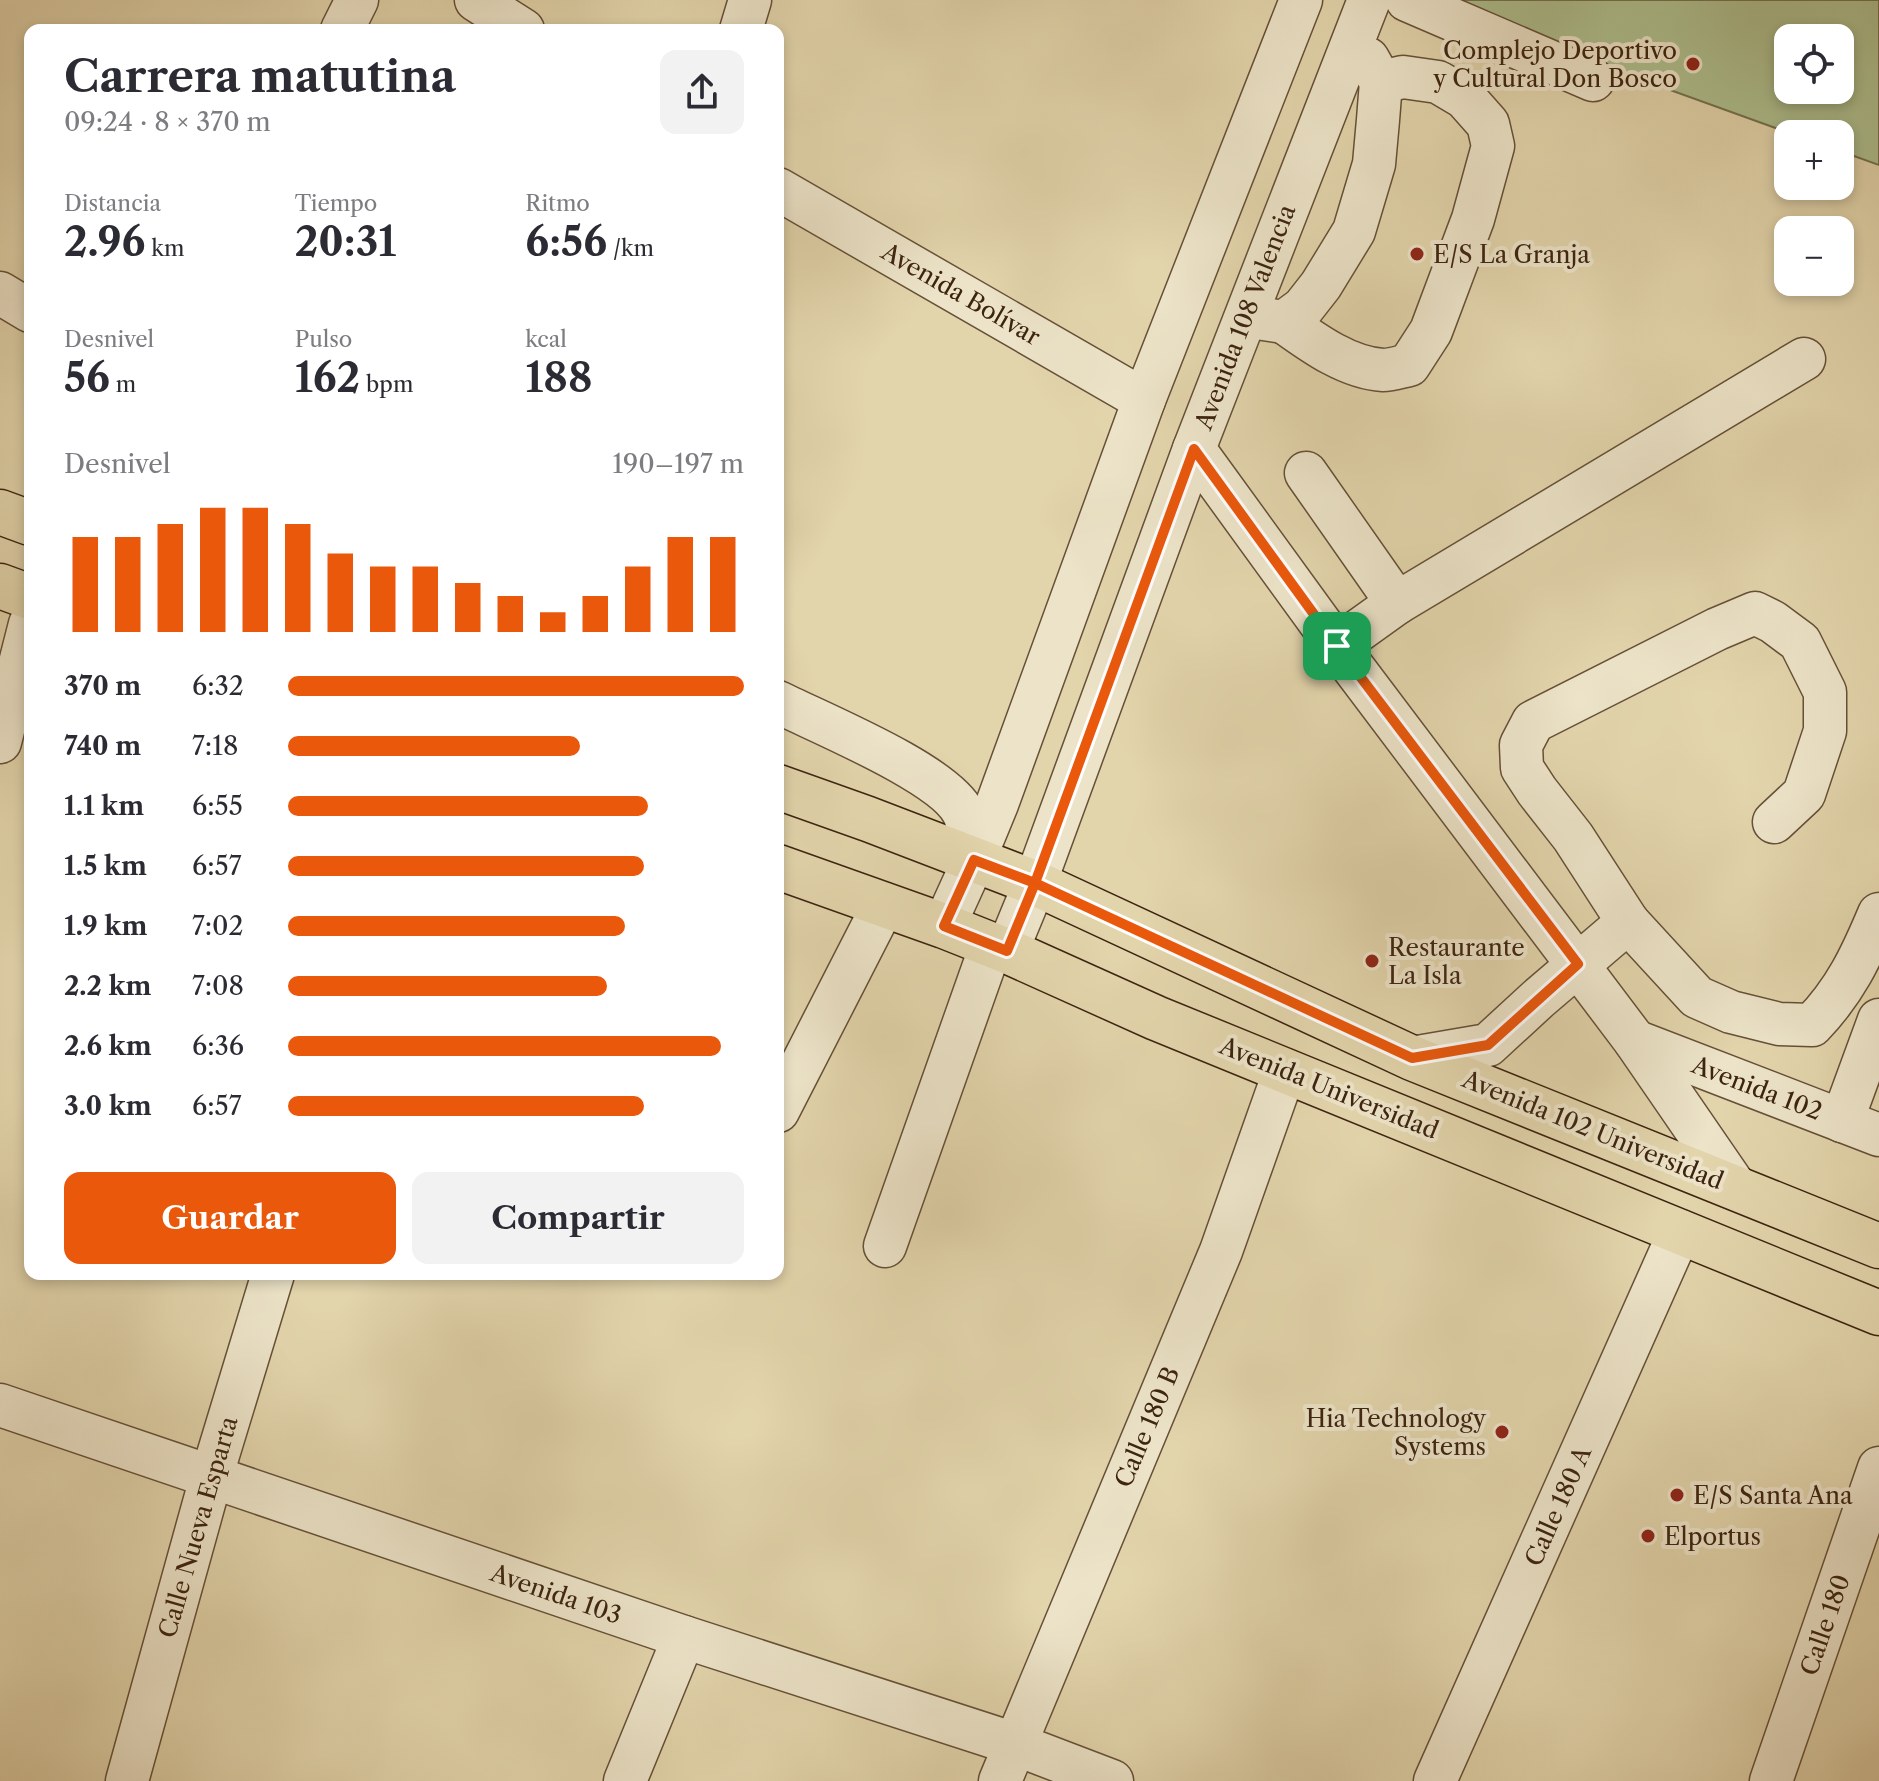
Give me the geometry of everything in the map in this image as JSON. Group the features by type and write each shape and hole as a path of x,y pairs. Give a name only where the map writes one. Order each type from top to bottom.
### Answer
{"main road":[{"path":"0,512 24,521"},
{"path":"0,586 24,595"},
{"name":"Avenida 102 Universidad","path":"784,789 1035,883 1412,1058 1879,1246"},
{"name":"Avenida Universidad","path":"784,869 999,948 1156,1018 1879,1313"}],"street":[{"path":"345,24 357,0"},
{"path":"476,0 514,24"},
{"path":"743,24 750,0"},
{"path":"944,926 1002,789 1144,400 1301,0"},
{"path":"1419,2 1593,80"},
{"path":"1264,319 1303,308 1354,231 1374,164 1381,82 1362,17"},
{"name":"Avenida 108 Valencia","path":"885,1246 999,948 1035,883 1194,449 1264,319 1362,17"},
{"path":"1264,319 1361,367 1386,370 1409,365 1431,331 1473,219 1493,146 1488,124 1465,98 1438,82 1403,77 1381,82"},
{"name":"Avenida Bolívar","path":"784,192 1144,400"},
{"path":"0,293 24,307"},
{"path":"1337,646 1397,603 1804,359"},
{"path":"1194,449 1337,646 1635,1041 1736,1188"},
{"path":"1306,473 1397,603"},
{"path":"1774,822 1804,794 1825,731 1825,692 1800,642 1755,613 1533,722 1521,745 1522,768 1573,837 1628,922 1697,997 1731,1012 1779,1024 1812,1025 1832,1004 1859,961 1879,914"},
{"path":"0,742 24,648"},
{"path":"784,705 894,758 946,791 964,812 974,860"},
{"path":"784,1099 884,904"},
{"path":"1412,1058 1488,1045 1628,922"},
{"path":"1864,1109 1879,1020"},
{"name":"Avenida 102","path":"1635,1041 1864,1109"},
{"name":"Calle 180 B","path":"1007,1763 1221,1251 1285,1070"},
{"name":"Calle 180 A","path":"1435,1781 1680,1231"},
{"name":"Calle Nueva Esparta","path":"127,1781 211,1478 271,1280"},
{"name":"Avenida 103","path":"0,1405 684,1637 1007,1763 1112,1781"},
{"name":"Calle 180","path":"1771,1781 1879,1468"},
{"path":"625,1781 684,1637"}],"green space":[{"name":"Complejo Deportivo y Cultural Don Bosco","path":"1421,0 1879,0 1879,165 1854,156 1854,120 1774,120 1774,127"}],"place":[{"name":"Complejo Deportivo y Cultural Don Bosco","path":"1693,64"},
{"name":"E/S La Granja","path":"1417,254"},
{"name":"Restaurante La Isla","path":"1372,961"},
{"name":"Hia Technology Systems","path":"1502,1432"},
{"name":"E/S Santa Ana","path":"1677,1495"},
{"name":"Elportus","path":"1648,1536"}],"route":[{"path":"1337,646 1194,449 1035,883 1007,951 944,926 974,860 1035,883 1412,1058 1488,1045 1578,964 1337,646"}]}
